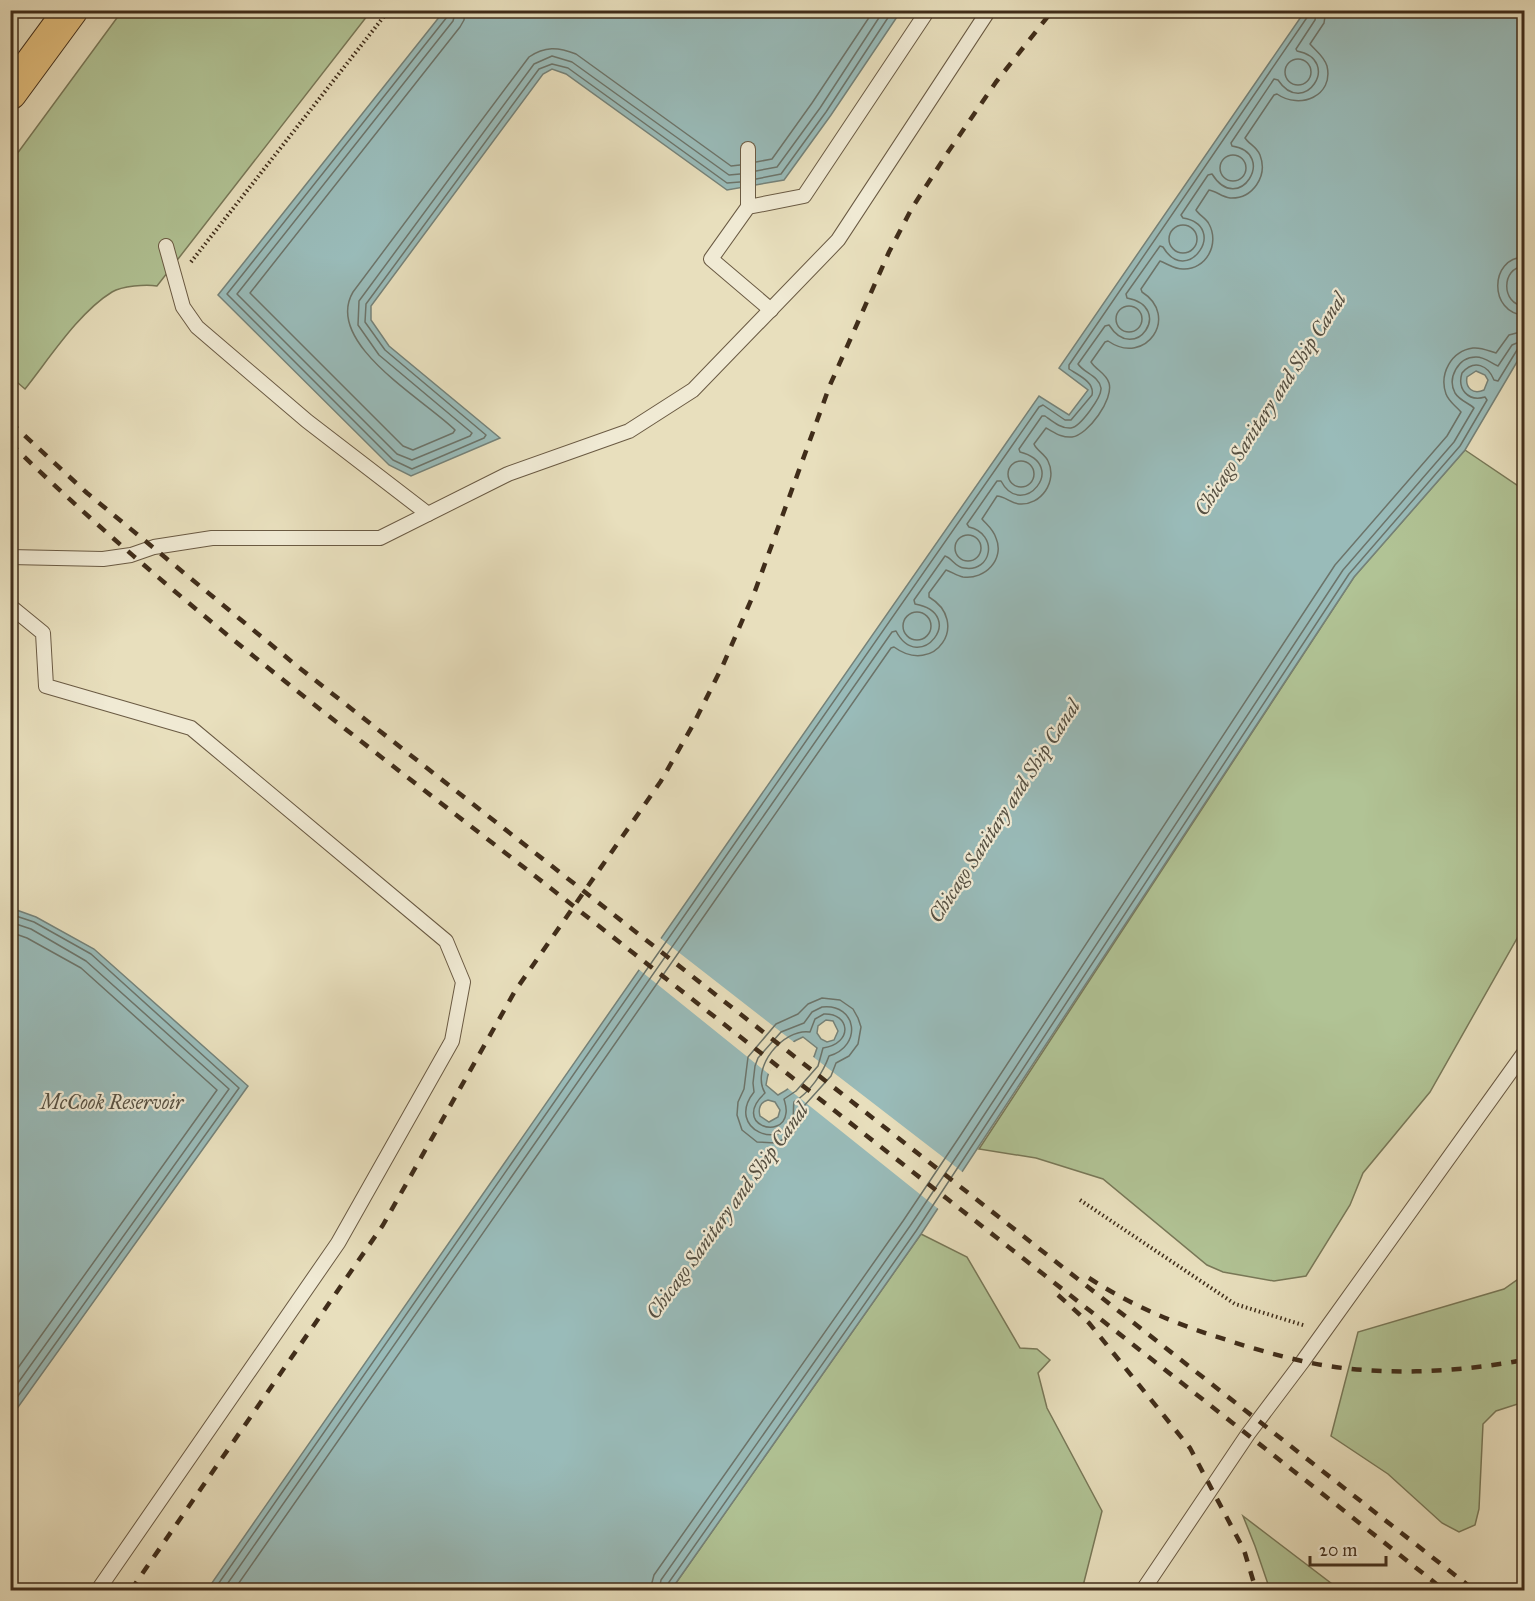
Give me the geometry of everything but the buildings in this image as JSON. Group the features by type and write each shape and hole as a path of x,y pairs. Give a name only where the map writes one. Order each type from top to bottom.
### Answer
{"highway":[{"path":"10,93 71,10"}],"lane":[{"path":"748,207 804,196 928,10"},
{"path":"10,557 103,559 212,538 380,538 508,474 629,431 693,390 838,240 989,10"},
{"path":"748,149 748,207 711,259 771,310"},
{"path":"166,246 183,307 197,327 307,421 428,514"},
{"path":"10,606 43,633 46,686 190,728 446,941 463,982 452,1041 339,1243 98,1590"},
{"path":"1143,1590 1248,1434 1524,1053"}],"path":[{"path":"176,281 390,10"},
{"path":"1080,1200 1235,1304 1324,1332"}],"green space":[{"path":"122,11 371,11 157,286 141,285 122,288 100,301 76,324 25,389 11,377 11,162"},
{"path":"1465,450 1524,490 1524,926 1430,1092 1363,1173 1350,1205 1306,1276 1274,1281 1223,1272 1207,1265 1103,1179 1036,1158 979,1149 1354,577"},
{"path":"921,1234 967,1257 1020,1348 1037,1349 1050,1360 1038,1373 1047,1408 1102,1511 1082,1590 671,1590"},
{"path":"1524,1275 1524,1402 1496,1411 1483,1424 1479,1509 1475,1525 1459,1532 1442,1523 1388,1474 1331,1436 1358,1332 1504,1289"},
{"path":"1243,1516 1340,1590 1270,1590"}],"water":[{"path":"444,11 901,11 784,180 727,190 566,74 552,69 543,74 371,306 371,320 389,346 500,438 411,476 389,465 218,295"},
{"name":"Chicago Sanitary and Ship Canal","path":"1305,11 1524,11 1524,278 1520,286 1524,294 1524,350 1465,450 1354,577 921,1234 671,1590 207,1590 1039,396 1069,415 1088,390 1059,368","holes":["1476,371 1485,375 1488,380 1484,390 1476,392 1471,390 1467,384 1467,377","826,1020 833,1021 838,1031 834,1040 827,1042 821,1039 817,1033 818,1026","803,1037 817,1048 802,1076 778,1095 766,1085 770,1069 777,1055","768,1100 775,1102 780,1110 778,1117 769,1122 760,1116 760,1106"]},
{"name":"McCook Reservoir","path":"11,908 36,917 94,949 248,1086 11,1417"}],"pier":[{"path":"659,937 795,1043 771,1069 770,1075 637,968"},
{"path":"812,1056 965,1174 941,1211 786,1087"}],"railway":[{"path":"131,1590 383,1225 515,991 661,781 723,665 755,591 830,385 889,252 912,208 948,152 996,82 1053,10"},
{"path":"10,422 87,493 297,666 1474,1590"},
{"path":"10,443 147,567 290,685 1444,1590"},
{"path":"1089,1278 1139,1306 1191,1328 1302,1361 1356,1369 1413,1371 1470,1368 1524,1360"},
{"path":"1058,1295 1089,1323 1190,1448 1244,1550 1256,1590"}]}
